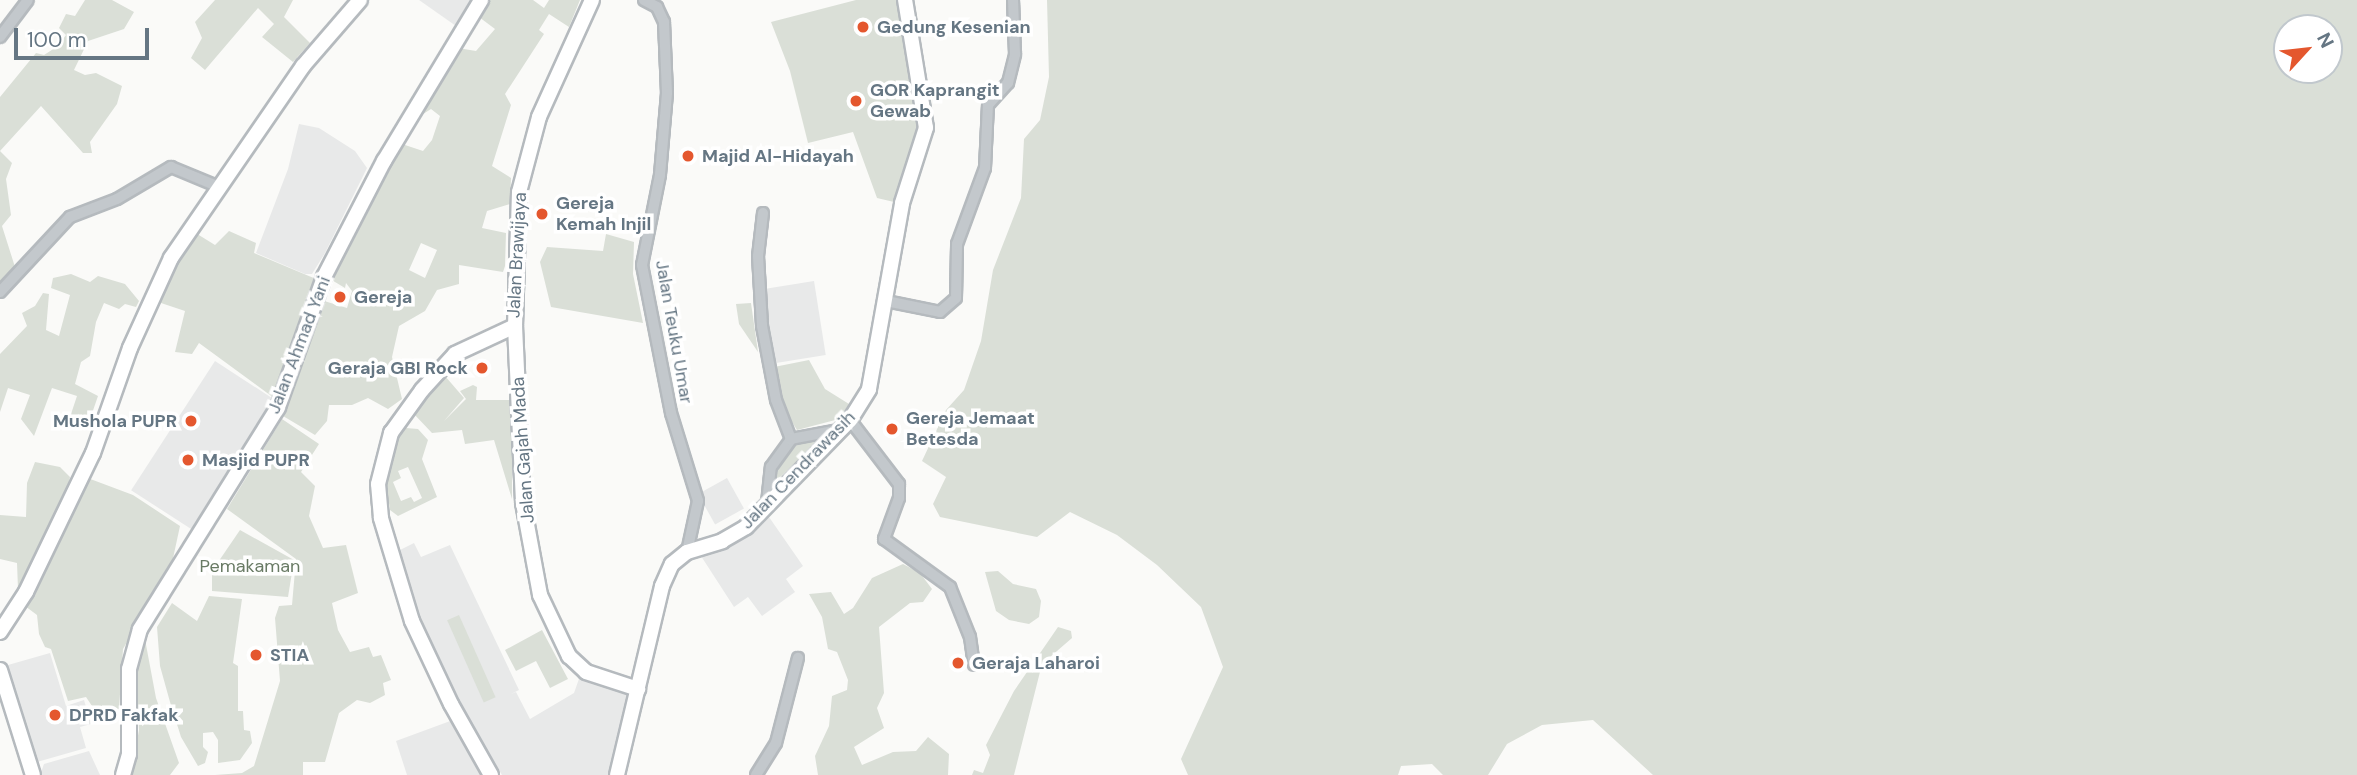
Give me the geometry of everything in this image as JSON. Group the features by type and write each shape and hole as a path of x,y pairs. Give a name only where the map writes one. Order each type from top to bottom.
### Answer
{"main road":[{"path":"0,632 26,592 93,453 157,284 219,187 303,66 360,0"},
{"name":"Jalan Ahmad Yani","path":"123,775 129,754 129,669 140,629 278,407 324,277 384,161 481,0"},
{"name":"Jalan Brawijaya","path":"491,775 450,704 412,621 381,518 378,484 391,433 422,390 455,354 515,326 521,176 539,117 592,0"},
{"name":"Jalan Cendrawasih","path":"687,552 734,536 850,420 875,371 902,203 926,128 905,0"},
{"name":"Jalan Gajah Mada","path":"515,326 523,503 544,606 575,664 638,689"},
{"path":"617,775 662,586 672,564 687,552"},
{"path":"0,670 33,775"}],"street":[{"path":"0,37 28,0"},
{"name":"Jalan Teuku Umar","path":"644,0 657,7 664,22 667,107 660,175 642,265 671,413 698,500 687,552"},
{"path":"886,301 940,312 956,298 957,244 985,168 988,105 1008,83 1015,54 1013,0"},
{"path":"0,292 71,217 117,199 171,167 219,187"},
{"path":"763,213 758,256 762,326 774,392 791,439"},
{"path":"850,420 899,484 899,498 884,539 950,587 970,637 974,665"},
{"path":"767,503 771,467 791,439 838,430"},
{"path":"756,775 776,743 798,658"}],"shaded area":[{"path":"419,0 474,0 456,26"},
{"path":"299,124 319,128 355,151 367,168 312,274 305,274 256,253 288,169"},
{"path":"814,281 826,355 774,363 763,289"},
{"path":"215,361 275,400 192,529 131,490"},
{"path":"727,478 744,509 715,525 698,494"},
{"path":"769,517 803,566 786,579 795,592 762,616 748,597 734,607 701,556 740,541"},
{"path":"414,543 421,557 450,545 519,690 511,694 516,692 530,719 574,693 580,676 630,693 612,775 502,775 449,686 413,601 398,551"},
{"name":"DPRD Fakfak","path":"50,653 66,706 84,700 91,724 80,727 86,748 37,762 8,665"},
{"path":"453,720 485,775 407,775 396,741"},
{"path":"89,751 100,775 40,775 44,764"}],"green space":[{"path":"85,0 112,0 134,12 124,29 88,41 74,70 85,75 96,73 122,86 117,104 90,142 92,153 83,153 41,106 0,151 0,97 36,53 44,55 58,46 66,35 59,28 66,14 75,16"},
{"path":"215,0 293,0 284,17 310,43 293,62 262,37 274,24 258,8 205,70 191,58 202,38 195,22"},
{"path":"490,0 533,0 544,8 549,0 580,0 569,27 549,14 539,30 544,34 505,94 511,105 492,166 511,178 510,204 487,211 482,228 506,233 503,272 459,265 459,284 437,290 425,311 399,326 392,357 402,399 388,409 368,398 352,405 329,405 327,421 315,435 283,416 321,300 347,308 352,291 346,283 345,288 330,279 332,271 395,153 402,144 423,151 432,140 440,116 431,109 420,116 417,113 458,48 476,51 495,29 479,17","holes":["421,243 437,250 425,278 409,270"]},
{"name":"GOR Kaprangit Gewab","path":"856,0 900,0 921,134 894,202 877,198 853,132 808,143 790,71 771,22"},
{"path":"1047,0 2357,0 2357,775 1653,775 1593,720 1542,725 1507,744 1488,775 1443,775 1432,764 1401,766 1398,775 1188,775 1181,759 1223,667 1201,607 1157,565 1117,535 1070,512 1037,537 940,517 933,504 946,477 922,461 946,410 964,390 981,341 993,270 1021,198 1024,139 1040,120 1049,77"},
{"path":"0,151 12,163 6,179 11,215 2,226 15,267 11,278 0,285"},
{"path":"229,231 256,243 254,253 316,279 274,398 199,343 192,354 175,352 185,311 155,301 194,232 215,245"},
{"path":"606,234 634,242 633,274 643,323 551,307 540,262 547,247 603,251"},
{"path":"71,274 90,282 98,276 125,284 139,301 136,307 125,304 119,309 104,303 96,322 90,356 81,362 75,384 98,396 87,428 69,420 77,396 52,388 34,436 21,419 30,395 8,388 0,412 0,354 27,326 22,313 35,306 43,293 49,294 46,330 59,336 70,295 51,288 53,278"},
{"path":"751,303 758,352 739,324 736,304"},
{"path":"809,360 825,389 849,404 839,419 797,430 784,409 774,367"},
{"path":"445,376 464,398 444,421 466,399 460,391 473,385 477,387 476,400 512,400 512,499 494,440 465,444 462,430 432,433 413,413"},
{"path":"282,419 319,444 301,472 315,486 309,516 323,548 346,545 358,593 332,603 338,630 350,652 369,647 373,657 381,655 391,680 383,683 385,695 370,703 357,700 339,713 325,762 303,762 303,775 215,775 242,773 254,766 280,681 275,618 279,606 292,605 296,559 227,509"},
{"path":"406,428 418,429 428,440 422,459 437,497 398,516 390,510 385,477 387,455 398,431","holes":["408,467 422,498 414,502 411,497 401,501 393,482 401,478 398,471"]},
{"path":"819,439 794,464 771,486 789,447"},
{"path":"35,462 60,467 70,477 67,496 23,587 18,589 17,563 0,559 0,515 26,517 27,483"},
{"path":"85,477 133,495 180,526 172,563 123,649 119,709 92,706 86,697 68,701 51,649 45,647 39,634 37,615 25,606"},
{"name":"Pemakaman","path":"240,530 294,560 288,597 212,591 212,571"},
{"path":"903,564 920,573 932,589 923,602 910,603 879,627 884,693 877,708 884,728 854,747 862,765 893,752 916,751 928,737 949,754 948,775 818,775 815,756 829,726 832,696 847,690 848,680 837,652 828,649 822,617 809,594 831,592 844,614 853,608 872,578"},
{"path":"998,571 1013,584 1036,589 1041,601 1039,617 1029,624 1009,620 996,611 985,572"},
{"path":"209,596 242,599 233,663 238,666 238,711 243,711 244,730 250,731 252,743 240,760 218,763 218,740 213,732 203,733 203,747 208,752 205,763 198,766 181,737 170,702 160,666 157,627 172,603 197,621"},
{"path":"459,615 496,697 484,703 447,620"},
{"path":"1058,627 1071,631 1072,638 1042,664 1014,775 972,775 974,770 983,773 990,755 986,745 1014,691"},
{"path":"542,630 568,679 550,688 536,661 516,671 505,650"},
{"path":"144,634 156,698 179,763 170,775 131,775 139,730 136,659"}],"place":[{"name":"Gedung Kesenian","path":"863,27"},
{"name":"GOR Kaprangit Gewab","path":"856,101"},
{"name":"Majid Al-Hidayah","path":"688,156"},
{"name":"Gereja Kemah Injil","path":"542,214"},
{"name":"Gereja","path":"340,297"},
{"name":"Geraja GBI Rock","path":"482,368"},
{"name":"Mushola PUPR","path":"191,421"},
{"name":"Gereja Jemaat Betesda","path":"892,429"},
{"name":"Masjid PUPR","path":"188,460"},
{"name":"STIA","path":"256,655"},
{"name":"Geraja Laharoi","path":"958,663"},
{"name":"DPRD Fakfak","path":"55,715"}]}
